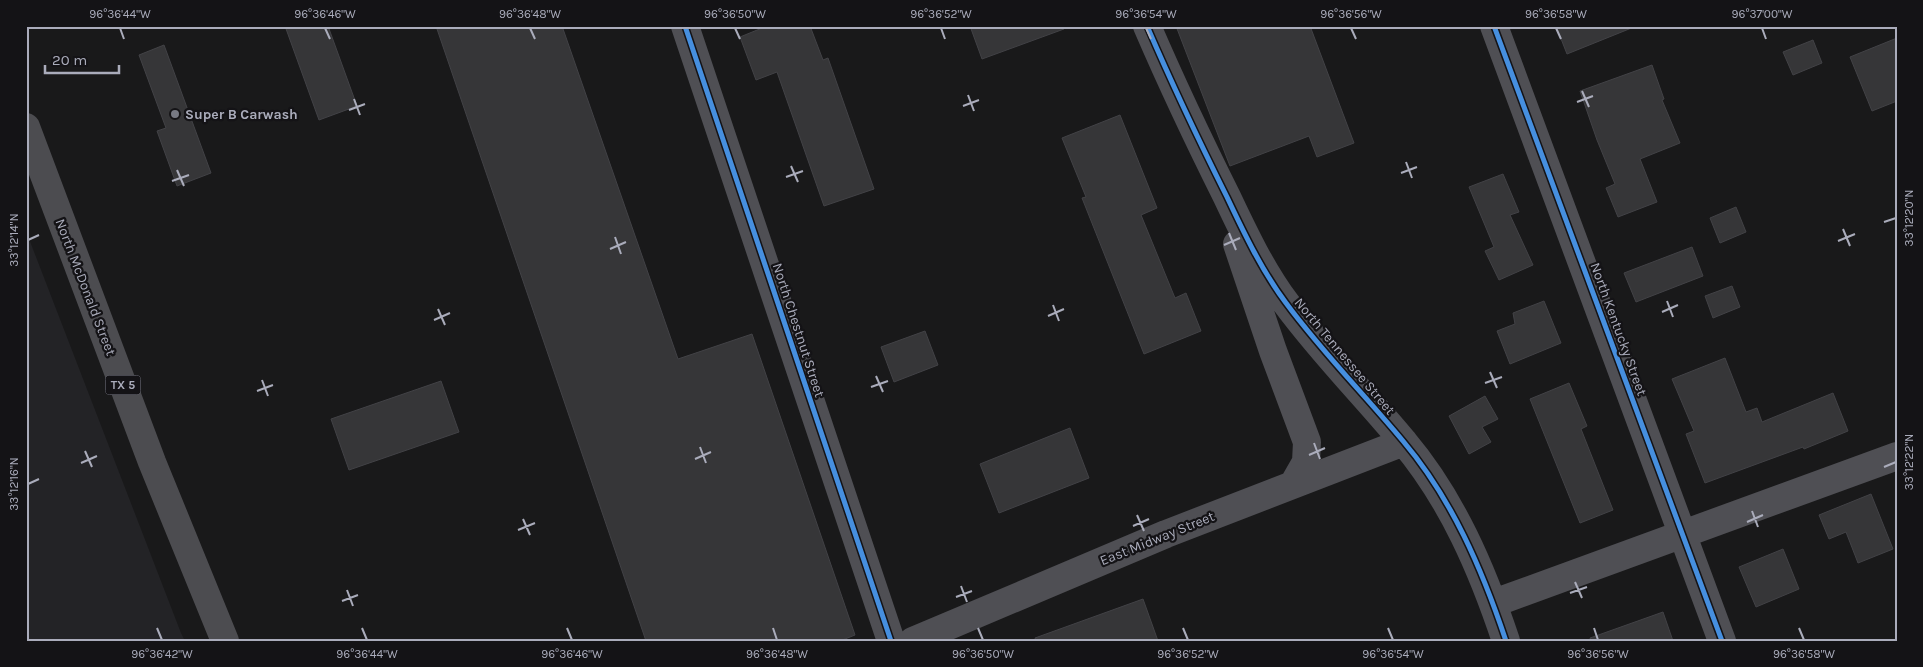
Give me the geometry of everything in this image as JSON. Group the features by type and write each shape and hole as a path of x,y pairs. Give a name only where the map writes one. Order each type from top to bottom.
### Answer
{"main road":[{"name":"North McDonald Street","path":"26,127 152,462 225,641"}],"street":[{"name":"North Chestnut Street","path":"685,26 891,641"},
{"name":"North Tennessee Street","path":"1147,26 1188,119 1249,242 1284,301 1332,362 1404,442 1433,482 1457,522 1478,564 1494,603 1506,641"},
{"name":"North Kentucky Street","path":"1494,26 1722,641"},
{"path":"1211,167 1273,351 1307,442 1306,462 1294,484"},
{"name":"East Midway Street","path":"913,641 1166,534 1404,442"},
{"path":"1494,603 1897,456"}],"shaded area":[{"path":"26,231 181,633 185,641 26,641"}],"building":[{"path":"285,26 328,26 357,106 319,120"},
{"path":"436,26 562,26 678,359 752,334 855,635 840,641 646,641"},
{"path":"767,26 810,26 823,60 828,58 874,189 824,206 777,72 756,80 740,37"},
{"path":"970,26 1064,26 1064,29 982,59"},
{"path":"1176,26 1310,26 1354,143 1317,157 1309,136 1230,166"},
{"path":"1556,26 1634,26 1634,27 1567,54"},
{"path":"1897,38 1897,101 1872,111 1850,57"},
{"path":"1813,40 1822,63 1793,75 1783,52"},
{"name":"Super B Carwash","path":"164,45 211,173 177,186 157,131 166,128 139,55"},
{"path":"1652,65 1664,99 1662,100 1680,143 1640,159 1657,202 1618,217 1606,188 1615,184 1580,91"},
{"path":"1120,115 1157,208 1141,215 1175,298 1186,293 1201,331 1144,354 1082,198 1086,197 1062,138"},
{"path":"1503,174 1519,212 1510,215 1533,265 1499,280 1485,251 1494,247 1469,187"},
{"path":"1736,207 1746,232 1720,243 1710,218"},
{"path":"1692,247 1703,276 1636,302 1624,273"},
{"path":"1732,286 1740,307 1713,318 1705,296"},
{"path":"1544,301 1561,343 1510,364 1497,331 1515,324 1513,313"},
{"path":"925,331 938,365 894,382 881,347"},
{"path":"1725,358 1746,412 1757,408 1762,422 1833,393 1848,431 1804,449 1803,447 1705,483 1686,434 1694,431 1672,379"},
{"path":"441,381 459,432 349,470 331,419"},
{"path":"1569,383 1587,426 1581,429 1613,510 1580,523 1530,399"},
{"path":"1485,396 1498,419 1482,427 1491,442 1469,454 1449,416"},
{"path":"1070,428 1089,478 999,513 980,464"},
{"path":"1871,494 1893,549 1858,563 1846,532 1829,539 1819,515"},
{"path":"1783,549 1799,589 1756,607 1739,567"},
{"path":"1143,599 1158,641 1036,641 1035,638"},
{"path":"1663,612 1673,641 1591,641 1590,638"}],"cycle path":[{"path":"685,26 891,641"},
{"path":"1147,26 1196,134 1261,265 1277,291 1300,321 1421,463 1451,511 1476,561 1506,641"},
{"path":"1494,26 1722,641"}],"place":[{"name":"Super B Carwash","path":"175,114"}]}
